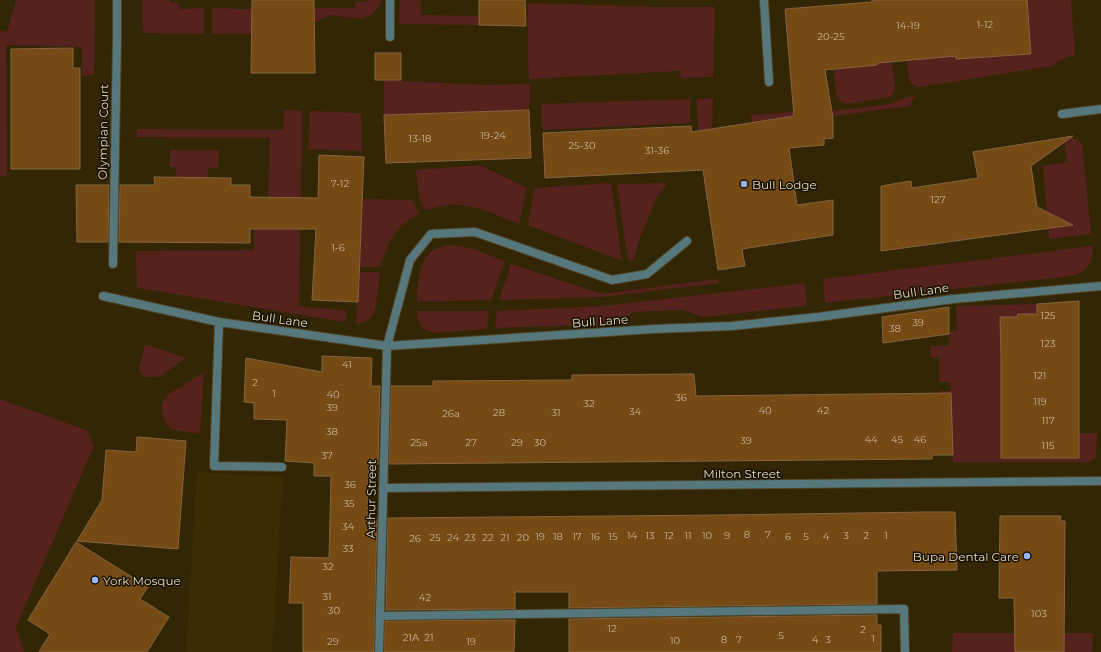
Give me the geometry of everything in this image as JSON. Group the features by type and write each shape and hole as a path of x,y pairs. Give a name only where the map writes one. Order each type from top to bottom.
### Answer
{"street":[{"name":"Olympian Court","path":"113,264 117,38 116,0"},
{"path":"390,0 390,37"},
{"path":"764,0 769,82"},
{"path":"1062,114 1101,109"},
{"name":"Arthur Street","path":"379,652 387,346 410,260 431,234 476,232 612,280 647,274 687,241"},
{"name":"Bull Lane","path":"103,296 219,322 387,346 732,326 818,317 953,299 1101,286"},
{"path":"219,322 214,466 282,467"},
{"name":"Milton Street","path":"383,488 1101,481"},
{"path":"380,616 904,609 905,652"}],"shaded area":[{"path":"16,0 95,0 94,75 82,76 82,47 6,45 7,176 0,176 0,31 7,32"},
{"path":"142,0 170,0 170,3 179,3 180,9 204,8 204,34 143,33"},
{"path":"367,0 381,0 380,5 373,13 363,19 328,15 311,25 311,8 355,8 355,2 367,2"},
{"path":"400,0 421,0 421,15 479,16 479,25 399,24"},
{"path":"1027,0 1071,0 1075,55 1065,58 1052,66 920,87 912,84 908,74 907,61 943,57 955,47 957,59 1031,54"},
{"path":"528,3 655,7 715,7 713,77 681,78 680,71 529,79"},
{"path":"212,8 254,9 305,34 212,34"},
{"path":"892,62 895,89 892,95 886,98 846,104 839,100 836,96 834,69"},
{"path":"384,80 485,85 530,84 529,110 384,115"},
{"path":"914,96 911,106 834,116 797,116 752,123 751,115 833,111 890,104 904,98"},
{"path":"713,98 712,129 732,177 704,182 703,170 700,170 697,99"},
{"path":"690,99 690,123 542,130 541,104"},
{"path":"284,110 302,111 299,306 347,311 345,322 137,288 136,251 254,250 254,229 283,198 268,197 270,138 137,137 137,129 283,130"},
{"path":"310,111 361,113 362,151 308,149"},
{"path":"1072,138 1078,140 1082,144 1091,234 1049,239 1043,166 1067,162 1064,139"},
{"path":"170,150 219,150 218,168 208,168 208,180 176,180 176,167 170,167"},
{"path":"480,165 527,188 519,224 468,206 450,205 425,210 419,198 416,170"},
{"path":"611,183 622,261 528,225 534,188"},
{"path":"668,183 657,196 639,240 634,260 628,260 617,184"},
{"path":"363,199 413,200 419,214 405,222 396,232 387,248 380,267 359,267"},
{"path":"446,245 461,246 505,261 491,300 417,302 421,267 424,260 435,249"},
{"path":"1093,246 1092,257 1086,269 1072,276 825,303 823,279"},
{"path":"511,264 602,294 718,279 719,283 602,297 499,300"},
{"path":"359,272 380,272 374,312 370,319 356,324"},
{"path":"805,283 807,306 704,317 683,310 633,312 620,324 495,328 497,311 603,306"},
{"path":"1037,304 1037,314 1018,314 1001,346 1001,382 1036,382 1017,395 1001,395 1001,433 1017,446 1001,446 1001,458 1078,458 1078,433 1097,433 1096,457 1090,462 953,462 952,433 940,408 940,391 951,391 950,382 939,382 939,357 930,357 930,346 949,346 949,331 957,331 956,306"},
{"path":"417,311 489,311 487,329 436,333 431,332 424,329 418,320"},
{"path":"145,344 186,358 160,376 145,377 139,369"},
{"path":"204,372 200,433 172,430 163,417 162,408 165,399 169,394"},
{"path":"0,399 88,431 94,446 16,627 24,652 0,652"},
{"path":"197,472 283,477 272,652 186,652"},
{"path":"953,633 1093,633 1092,652 1064,652 1015,640 1015,652 952,652"}],"building":[{"path":"252,0 314,0 315,73 251,73"},
{"path":"479,0 525,0 526,26 479,25"},
{"path":"872,0 1027,0 1031,54 956,59 956,56 878,63 877,65 825,70 833,118 833,138 824,139 824,145 789,148 797,205 833,200 833,235 742,249 745,266 718,270 703,170 545,178 543,133 691,126 692,132 794,116 785,9 872,2"},
{"path":"73,48 73,68 80,68 80,169 11,169 11,49"},
{"path":"375,53 401,53 401,80 375,80"},
{"path":"529,110 531,158 386,163 384,115"},
{"path":"1073,136 1031,166 1037,207 1073,225 881,251 881,186 911,181 912,188 978,178 973,152"},
{"path":"319,155 364,157 358,302 312,300 316,229 250,229 250,243 119,242 120,185 155,185 154,177 231,178 231,185 250,185 250,197 318,198"},
{"path":"76,185 109,185 108,242 77,242"},
{"path":"1079,301 1079,458 1001,458 1000,317 1017,317 1018,314 1037,314 1037,304"},
{"path":"949,307 949,334 883,343 882,317"},
{"path":"322,356 372,358 371,386 380,386 378,464 369,464 367,518 377,518 374,652 303,652 303,603 289,603 291,557 329,558 331,476 314,476 314,463 285,461 287,420 254,419 254,403 244,402 246,358 322,372"},
{"path":"694,374 696,396 951,393 953,455 932,455 932,459 389,464 391,386 433,386 433,381 572,380 572,375"},
{"name":"York Mosque","path":"137,437 186,441 178,549 77,541 102,500 106,450 136,452"},
{"path":"955,512 957,570 877,571 877,604 569,608 569,592 515,592 515,609 386,610 388,518"},
{"path":"1000,516 1061,516 1060,521 1065,521 1064,652 1015,652 1014,598 999,598"},
{"name":"York Mosque","path":"76,542 148,587 140,599 169,617 147,652 39,652 50,634 28,620"},
{"path":"877,615 877,625 881,625 881,652 569,652 569,619"},
{"path":"515,620 514,652 384,652 385,621"}],"place":[{"name":"Bull Lodge","path":"744,184"},
{"name":"Bupa Dental Care","path":"1027,556"},
{"name":"York Mosque","path":"95,580"}]}
